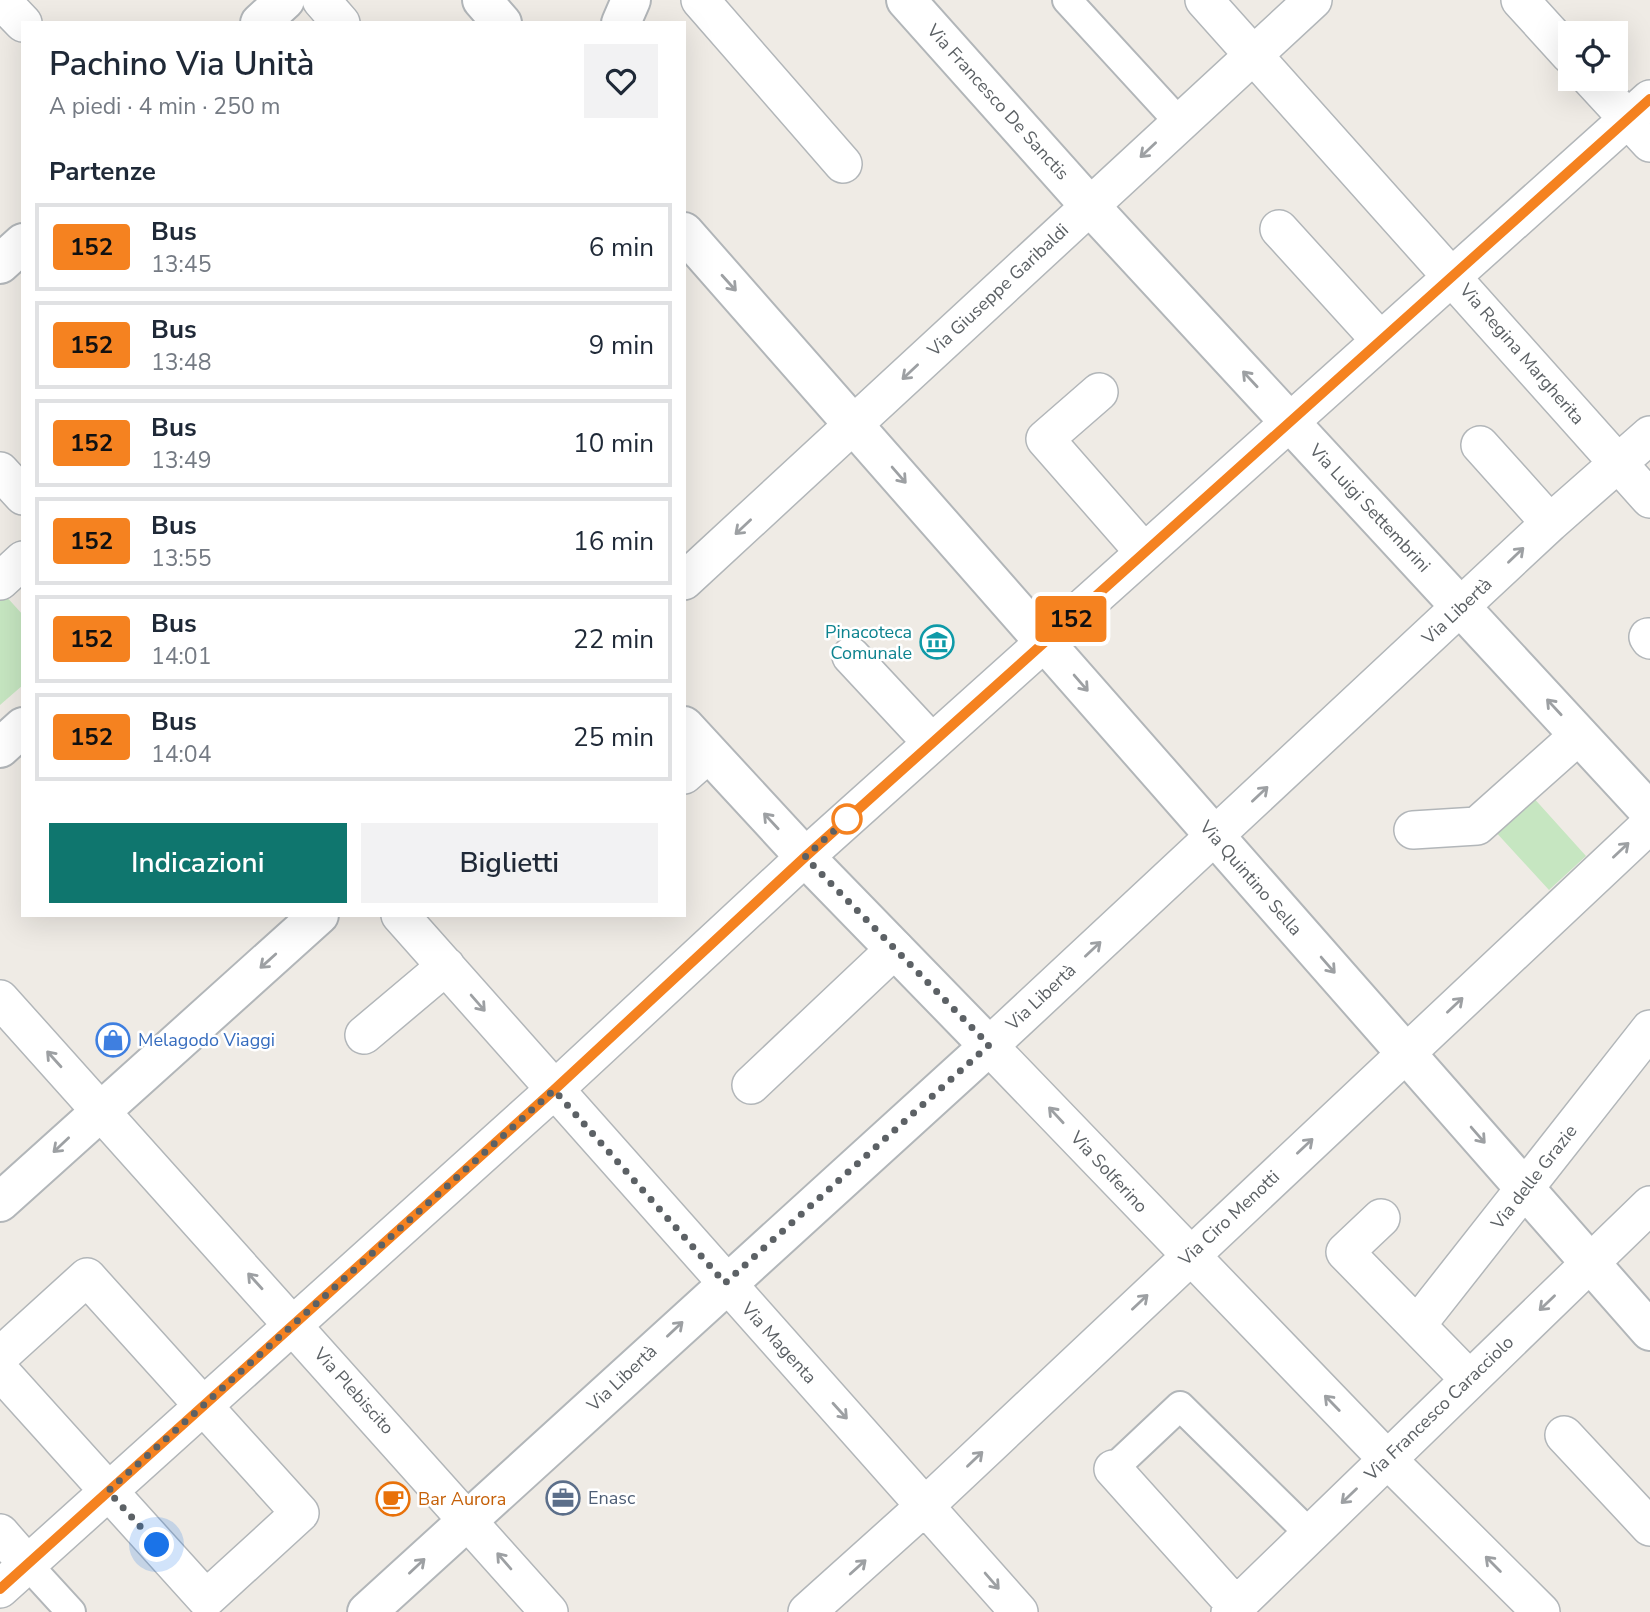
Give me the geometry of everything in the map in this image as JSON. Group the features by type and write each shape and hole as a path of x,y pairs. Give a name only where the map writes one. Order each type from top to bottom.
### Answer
{"street":[{"path":"1,0 21,21"},
{"path":"262,21 285,0"},
{"path":"321,0 339,21"},
{"path":"482,0 500,21"},
{"path":"622,21 631,0"},
{"path":"700,0 843,164"},
{"name":"Via Francesco De Sanctis","path":"906,0 1090,205"},
{"path":"1067,0 1179,122"},
{"name":"Via Regina Margherita","path":"1204,0 1452,274 1650,499"},
{"name":"Via Giuseppe Garibaldi","path":"686,579 1312,0"},
{"path":"1520,0 1558,42"},
{"path":"0,1589 554,1090 805,857 1290,423 1452,274 1643,120 1606,91"},
{"name":"Via Luigi Settembrini","path":"1090,205 1650,812"},
{"path":"1279,229 1380,341"},
{"name":"Via Quintino Sella","path":"686,234 1650,1332"},
{"path":"0,264 21,245"},
{"path":"1098,393 1045,439 1144,552"},
{"name":"Via Libertà","path":"367,1612 989,1045 1550,523 1650,435"},
{"path":"1480,445 1550,523"},
{"path":"0,471 21,494"},
{"path":"0,581 21,562"},
{"path":"851,656 932,743"},
{"path":"0,748 21,729"},
{"path":"1413,830 1477,826 1579,735"},
{"name":"Via Solferino","path":"692,751 805,857 1387,1460 1541,1612"},
{"name":"Via Ciro Menotti","path":"807,1612 925,1506 1650,824"},
{"path":"0,1202 316,917"},
{"name":"Via Magenta","path":"402,917 1019,1612"},
{"path":"751,1085 895,949"},
{"path":"364,1035 446,966"},
{"name":"Via Plebiscito","path":"0,999 294,1324 549,1612"},
{"name":"Via delle Grazie","path":"1417,1325 1650,1029"},
{"name":"Via Francesco Caracciolo","path":"1233,1609 1650,1205"},
{"path":"1381,1218 1345,1252 1469,1379"},
{"path":"0,1356 87,1277 300,1513 206,1599 0,1371"},
{"path":"1233,1609 1113,1469 1180,1406 1310,1534"},
{"path":"1563,1435 1650,1527"},
{"path":"0,1532 71,1612"}],"green space":[{"path":"4,594 21,613 21,687 0,705 0,599"},
{"path":"1531,795 1586,856 1549,890 1493,829"}],"bus line":[{"name":"152","path":"0,1589 554,1090 805,857 1650,99"}],"place":[{"name":"Pinacoteca Comunale","path":"937,642"},
{"name":"Melagodo Viaggi","path":"113,1040"},
{"name":"Enasc","path":"563,1498"},
{"name":"Bar Aurora","path":"393,1499"}],"route":[{"path":"157,1545 108,1491 554,1090 725,1283 989,1045 805,857 847,819"}]}
